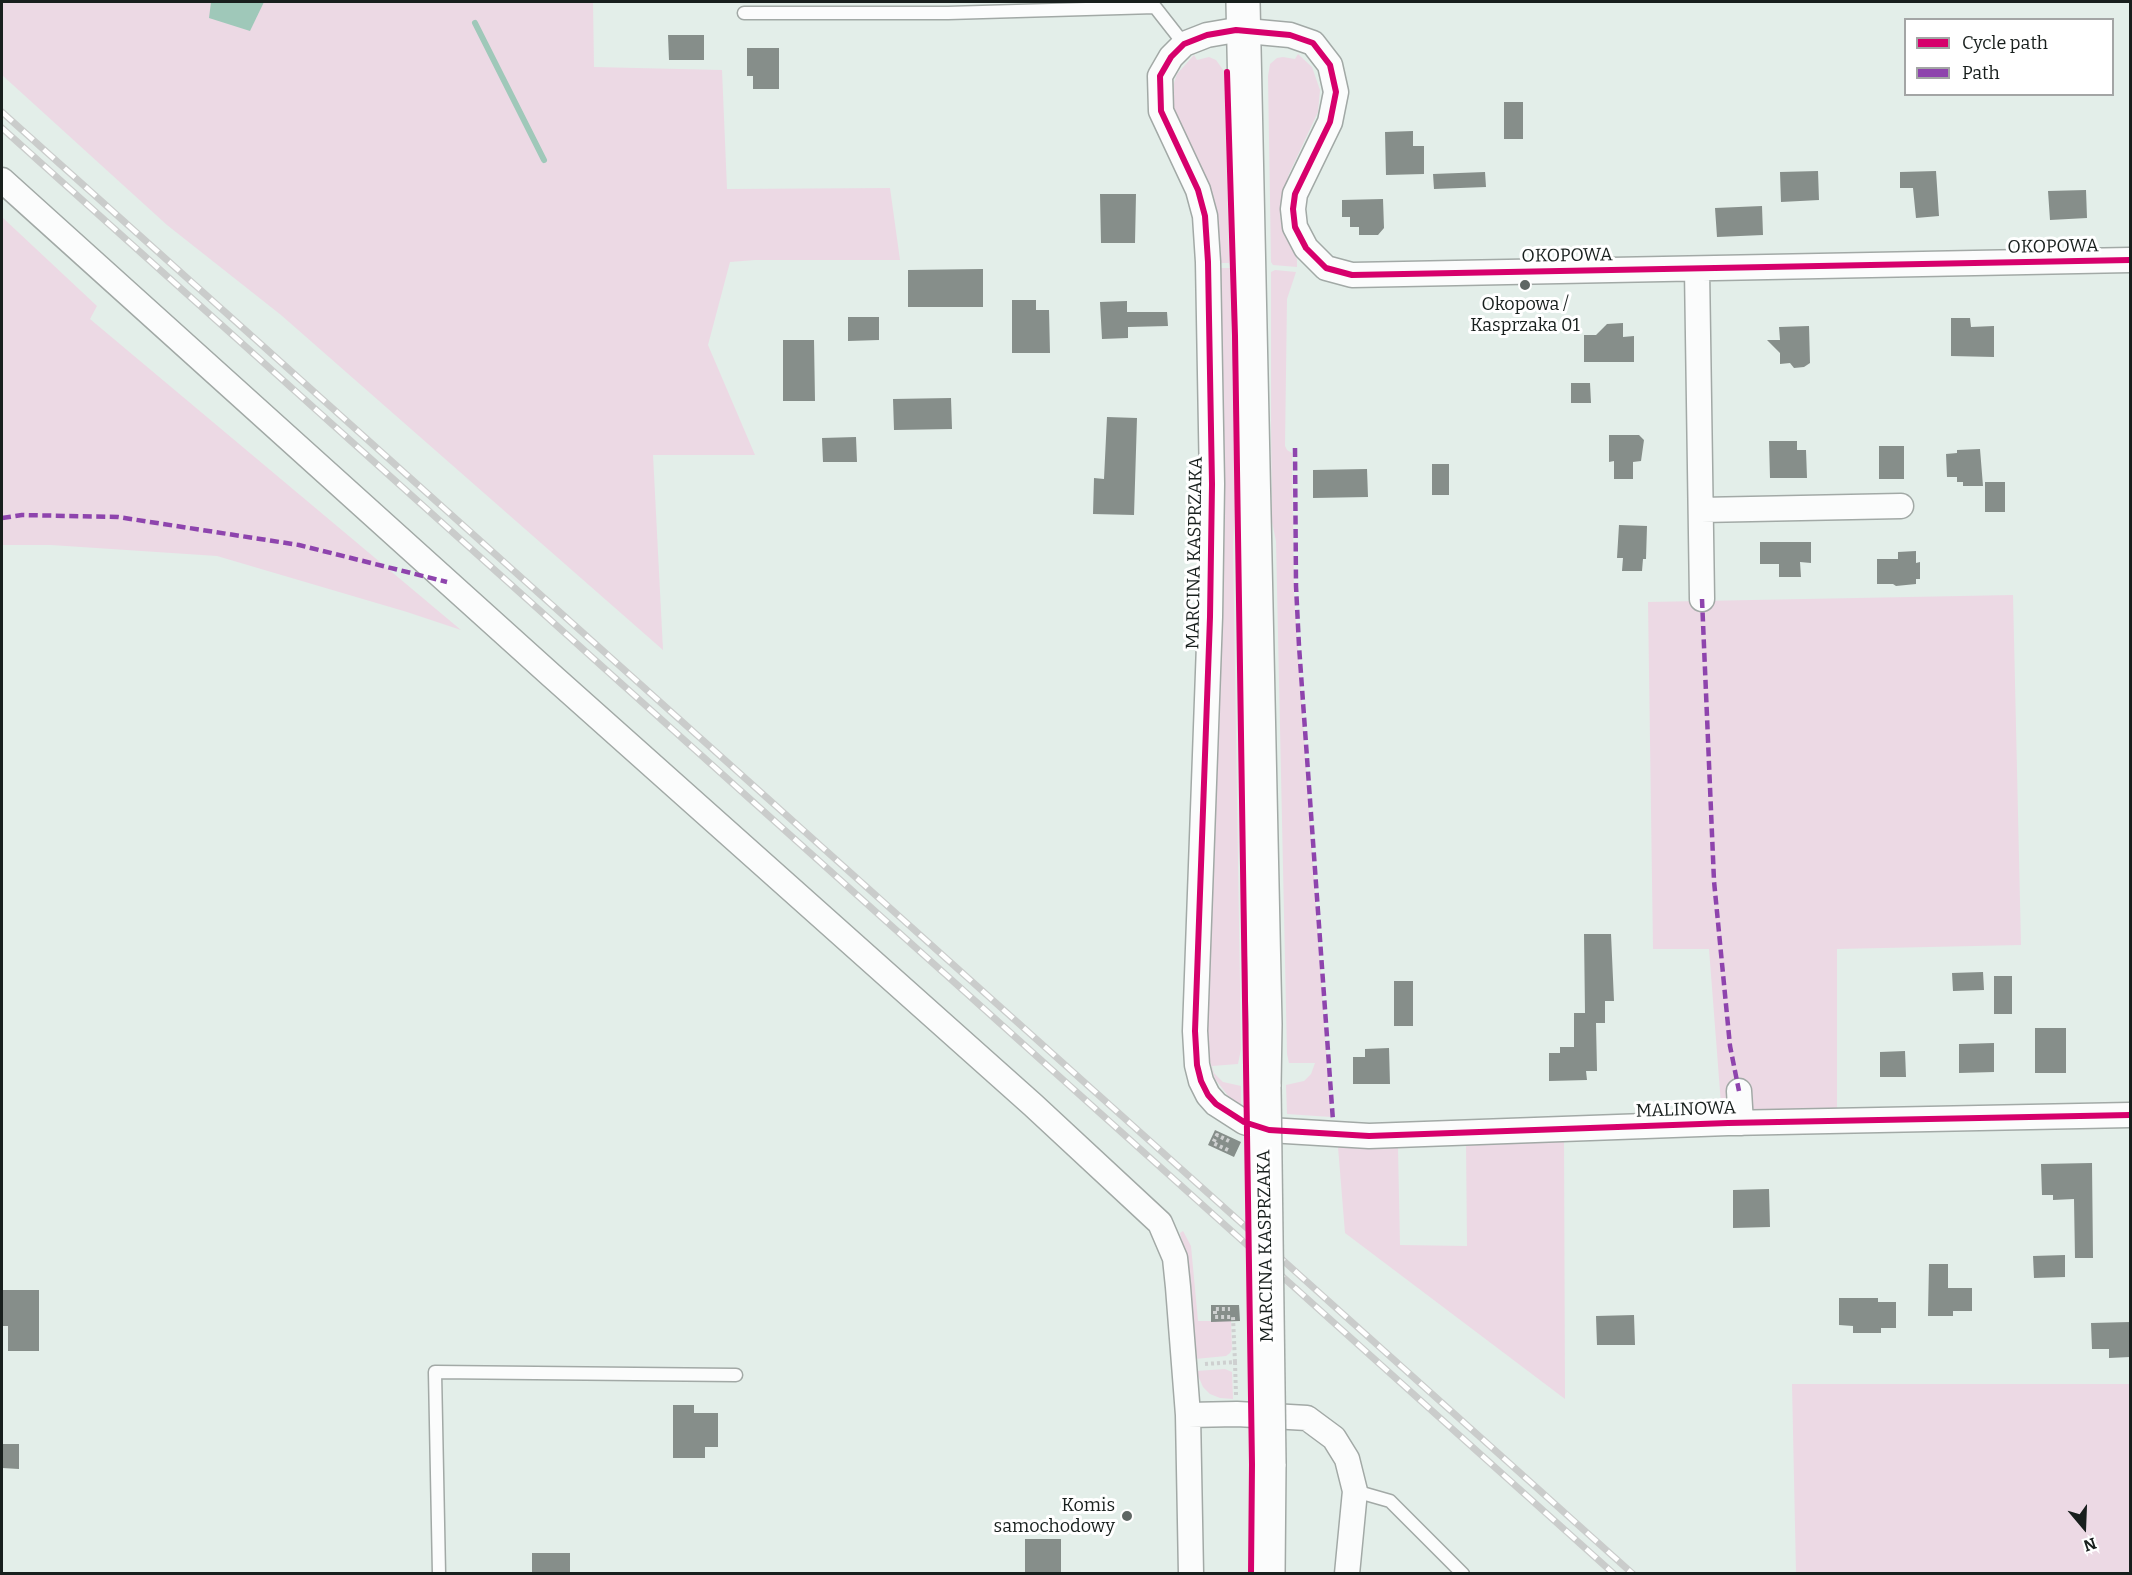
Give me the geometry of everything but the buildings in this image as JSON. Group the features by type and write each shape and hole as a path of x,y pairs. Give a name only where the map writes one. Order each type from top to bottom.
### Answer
{"main road":[{"name":"MARCINA KASPRZAKA","path":"1244,16 1265,1024 1268,1574"}],"street":[{"name":"MARCINA KASPRZAKA","path":"1238,1132 1233,1116 1209,1095 1201,1081 1197,1065 1195,1031 1212,519 1208,262 1205,216 1198,190 1168,130 1159,98 1160,76 1171,57 1184,45 1207,35 1236,30 1244,16"},
{"name":"OKOPOWA","path":"1244,16 1312,43 1329,65 1336,92 1330,122 1295,194 1293,209 1295,227 1306,248 1326,267 1352,275 2130,260"},
{"path":"2,180 578,700 1033,1105 1160,1223 1175,1258 1188,1415 1191,1574"},
{"path":"1697,269 1702,599"},
{"path":"1701,510 1901,506"},
{"path":"1739,1091 1741,1123"},
{"name":"MALINOWA","path":"1238,1132 1269,1130 1369,1136 1741,1123 2130,1115"},
{"path":"1188,1415 1237,1414 1306,1418 1334,1438 1347,1459 1355,1491 1347,1574"}],"lane":[{"path":"744,13 948,13 1155,7 1184,45"},
{"path":"439,1574 435,1372 736,1375"},
{"path":"1355,1491 1390,1501 1463,1574"}],"path":[{"path":"1228,1150 1213,1143 1217,1135 1238,1132"},
{"path":"1230,1309 1215,1310 1215,1317 1233,1317 1236,1395 1247,1395"},
{"path":"1184,1365 1235,1362"}],"shaded area":[{"path":"2,2 593,2 594,67 722,70 727,189 890,188 900,260 730,262 708,345 755,455 653,455 663,650 281,315 167,225 2,75"},
{"path":"211,2 264,2 250,31 209,18"},
{"path":"1298,54 1312,67 1320,90 1318,112 1289,174 1281,204 1280,217 1284,234 1297,259 1297,267 1273,265 1271,262 1268,76 1270,64 1277,58 1295,59"},
{"path":"1194,55 1197,60 1209,57 1216,60 1224,71 1229,263 1219,263 1173,106 1174,83 1177,74"},
{"path":"2,217 97,306 90,319 461,630 217,556 51,545 2,545"},
{"path":"1218,268 1230,268 1241,1049 1238,1064 1212,1066 1214,1073 1223,1082 1241,1086 1241,1107 1229,1097 1215,1079 1206,1048"},
{"path":"1275,270 1296,272 1287,299 1285,446 1292,453 1294,594 1331,1117 1287,1114 1286,1085 1304,1081 1311,1074 1315,1063 1289,1063 1287,1054 1276,541 1272,522 1271,272"},
{"path":"2013,595 2021,945 1837,949 1837,1115 1722,1117 1709,949 1653,949 1648,602"},
{"path":"1564,1141 1565,1399 1345,1233 1338,1147 1398,1148 1400,1245 1467,1246 1466,1144"},
{"path":"1183,1231 1191,1246 1198,1321 1231,1321 1232,1349 1226,1356 1195,1359 1188,1263 1180,1233"},
{"path":"1225,1369 1232,1372 1233,1399 1210,1394 1203,1387 1196,1371"},
{"path":"1792,1384 2130,1384 2130,1573 1796,1573"}],"waterway":[{"path":"475,23 544,160"}],"railway":[{"path":"2,112 1633,1574"},
{"path":"2,128 1614,1574"}],"marked path":[{"path":"1295,448 1299,646 1333,1121"},
{"path":"2,518 22,515 118,517 299,545 447,582"},
{"path":"1702,599 1714,881 1730,1046 1739,1091"}],"cycle path":[{"path":"2130,260 1352,275 1326,268 1306,248 1295,227 1293,209 1295,194 1330,122 1336,92 1330,65 1313,43 1290,35 1236,30 1207,35 1184,44 1171,57 1160,76 1161,111 1198,190 1205,216 1208,262 1212,484 1210,617 1195,1031 1197,1065 1201,1081 1216,1104 1244,1122 1269,1130 1369,1136 1728,1123 2130,1115"},
{"path":"1227,72 1235,336 1252,1464 1251,1574"}],"place":[{"name":"Okopowa / Kasprzaka 01","path":"1525,285"},
{"name":"Komis samochodowy","path":"1127,1516"}]}
